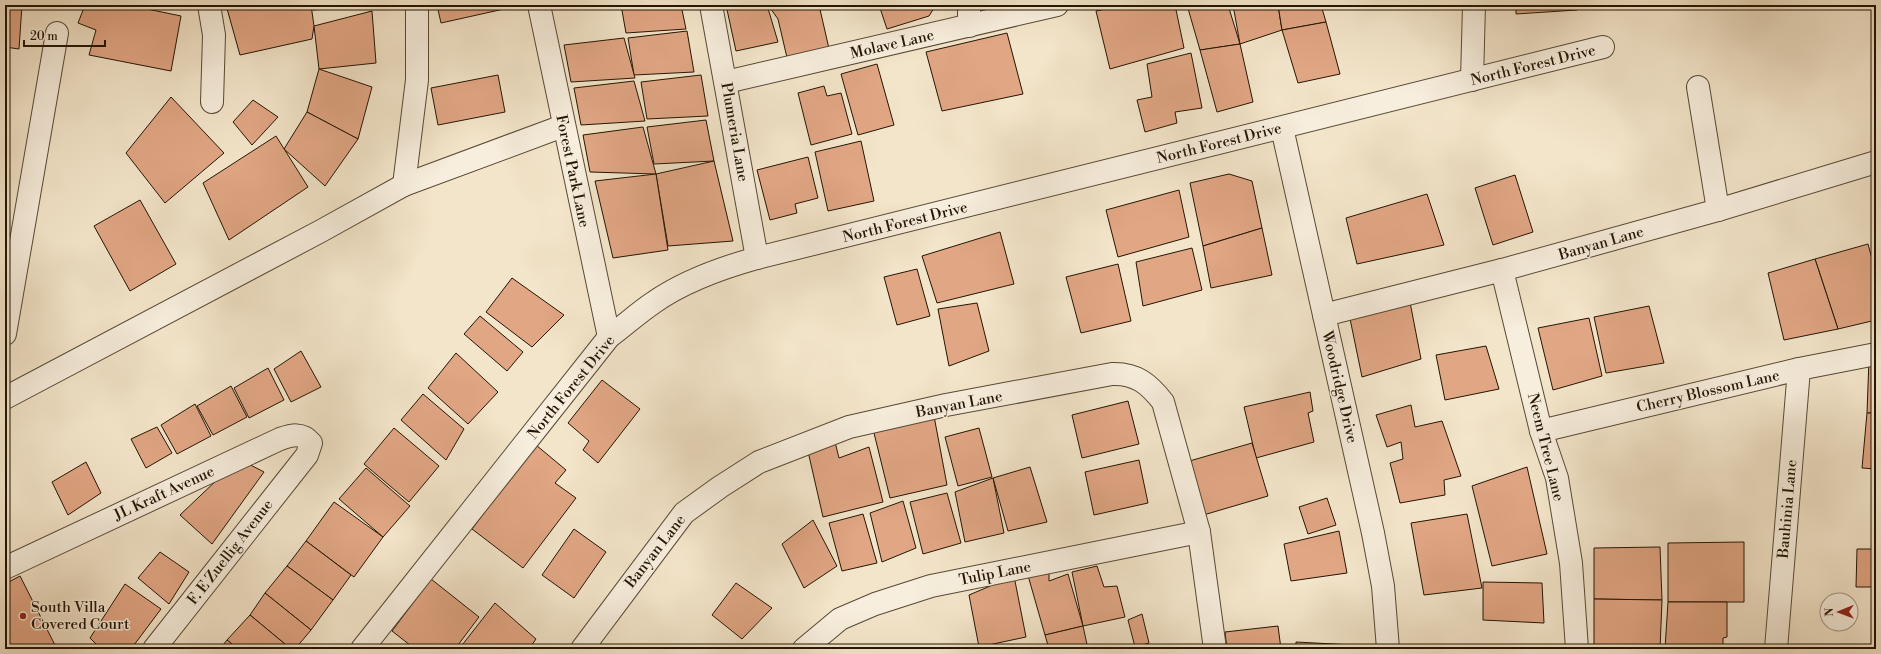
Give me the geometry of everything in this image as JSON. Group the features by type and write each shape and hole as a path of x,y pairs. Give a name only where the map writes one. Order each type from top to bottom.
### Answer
{"street":[{"path":"209,5 214,35 212,102"},
{"path":"404,185 417,80 417,5"},
{"name":"Forest Park Lane","path":"539,5 609,337"},
{"name":"Plumeria Lane","path":"711,5 757,258"},
{"name":"Molave Lane","path":"726,82 969,15 1057,5"},
{"path":"1472,80 1474,5"},
{"path":"5,334 57,34"},
{"name":"North Forest Drive","path":"362,649 609,337 654,302 694,281 723,268 757,258 1603,47"},
{"path":"1698,87 1718,210"},
{"path":"5,398 321,231 404,185 564,126"},
{"name":"Woodridge Drive","path":"1282,128 1373,533 1383,586 1388,649"},
{"name":"Banyan Lane","path":"1324,315 1502,270 1718,210 1876,162"},
{"name":"Neem Tree Lane","path":"1502,270 1541,431 1557,478 1571,563 1577,649"},
{"name":"Cherry Blossom Lane","path":"1541,431 1798,370 1876,354"},
{"name":"Bauhinia Lane","path":"1776,649 1798,370"},
{"name":"Banyan Lane","path":"582,649 684,513 720,487 759,462 849,427 946,406 1097,377 1123,374 1139,379 1152,387 1163,402 1198,532 1215,649"},
{"name":"JL Kraft Avenue","path":"5,568 280,439 300,435 307,437 311,443 307,455"},
{"name":"F. E Zuellig Avenue","path":"154,649 307,455"},
{"name":"Tulip Lane","path":"804,649 840,619 875,604 931,586 1198,532"}],"building":[{"path":"5,5 22,5 19,49 5,47"},
{"path":"85,5 128,5 181,16 171,71 89,55 96,30 78,23"},
{"path":"226,5 311,5 314,26 312,39 240,55"},
{"path":"313,5 355,5 313,10"},
{"path":"437,5 503,5 504,9 441,23"},
{"path":"621,5 681,5 686,29 626,33"},
{"path":"726,5 767,5 778,42 736,51"},
{"path":"768,5 819,5 830,53 788,62 778,19"},
{"path":"879,5 936,5 929,16 887,29"},
{"path":"1124,5 1175,5 1184,48 1110,69 1096,11"},
{"path":"1187,5 1228,5 1240,44 1200,50"},
{"path":"1233,5 1278,5 1282,30 1240,44"},
{"path":"1278,5 1321,5 1326,22 1282,30"},
{"path":"1516,5 1577,5 1577,10 1516,14"},
{"path":"372,11 376,63 319,69 314,26"},
{"path":"1326,22 1340,74 1298,83 1282,30"},
{"path":"687,31 694,72 634,75 628,38"},
{"path":"1007,33 1023,94 942,111 926,52"},
{"path":"624,38 635,78 571,82 564,45"},
{"path":"1240,44 1253,102 1217,112 1200,50"},
{"path":"1191,53 1202,108 1175,112 1177,123 1145,132 1137,100 1152,97 1147,64"},
{"path":"877,64 894,125 858,135 841,74"},
{"path":"319,69 372,87 358,139 307,112"},
{"path":"498,75 505,112 438,125 431,88"},
{"path":"701,75 708,116 647,119 641,82"},
{"path":"634,81 645,121 581,125 574,88"},
{"path":"824,86 827,96 841,93 852,134 811,145 798,93"},
{"path":"171,97 224,153 165,203 126,153"},
{"path":"253,100 278,117 252,145 233,122"},
{"path":"307,112 358,139 325,186 284,149"},
{"path":"706,120 714,161 654,164 647,127"},
{"path":"643,127 656,174 590,172 583,135"},
{"path":"276,136 308,187 229,240 203,183"},
{"path":"861,141 874,201 828,211 815,152"},
{"path":"808,157 818,198 795,204 797,213 770,220 757,170"},
{"path":"714,161 733,241 668,246 656,174"},
{"path":"656,174 668,250 613,258 595,181"},
{"path":"1229,174 1252,181 1262,228 1203,246 1190,183"},
{"path":"1515,175 1533,232 1493,245 1475,188"},
{"path":"1179,190 1189,237 1118,257 1106,210"},
{"path":"1427,194 1444,245 1357,264 1346,218"},
{"path":"140,200 176,264 130,291 94,226"},
{"path":"1262,228 1272,275 1211,288 1203,246"},
{"path":"1000,232 1014,284 937,303 922,256"},
{"path":"1868,244 1876,274 1876,320 1838,329 1815,259"},
{"path":"1192,248 1202,290 1143,306 1136,262"},
{"path":"1815,259 1838,329 1784,340 1768,273"},
{"path":"1118,264 1131,321 1081,333 1066,277"},
{"path":"917,269 930,316 897,325 884,277"},
{"path":"512,278 564,315 532,347 486,312"},
{"path":"1409,297 1421,359 1362,377 1348,309"},
{"path":"977,303 989,351 949,366 938,309"},
{"path":"1649,306 1664,363 1606,373 1594,317"},
{"path":"480,316 523,352 507,371 464,334"},
{"path":"1589,318 1602,376 1553,390 1538,328"},
{"path":"1486,346 1499,389 1445,400 1436,355"},
{"path":"301,351 321,387 291,402 274,369"},
{"path":"456,353 498,392 468,424 428,388"},
{"path":"1869,359 1876,359 1876,413 1867,413"},
{"path":"268,368 284,400 249,418 234,388"},
{"path":"602,380 640,409 598,463 583,450 589,441 568,423"},
{"path":"231,386 247,417 213,435 197,406"},
{"path":"1310,392 1313,411 1308,413 1314,442 1256,458 1244,407"},
{"path":"423,394 464,429 446,460 401,420"},
{"path":"1128,401 1139,444 1082,458 1072,415"},
{"path":"195,404 211,436 177,454 161,425"},
{"path":"1411,405 1415,427 1442,421 1461,476 1444,480 1445,495 1400,503 1390,463 1403,459 1401,442 1387,447 1376,415"},
{"path":"1867,413 1876,413 1876,469 1862,468"},
{"path":"934,416 947,485 890,498 873,429"},
{"path":"157,427 172,453 146,468 131,439"},
{"path":"394,428 439,466 409,502 364,464"},
{"path":"979,428 992,477 958,486 945,437"},
{"path":"834,438 839,458 869,447 883,502 823,517 807,447"},
{"path":"1252,443 1268,496 1200,516 1186,462"},
{"path":"536,445 566,470 555,483 576,498 523,568 472,529"},
{"path":"239,459 264,472 212,544 180,515"},
{"path":"1139,460 1148,503 1094,515 1085,472"},
{"path":"86,462 101,493 68,515 52,482"},
{"path":"1030,467 1047,522 1008,531 993,478"},
{"path":"1527,467 1547,554 1492,566 1472,486"},
{"path":"366,468 410,506 383,537 339,499"},
{"path":"993,478 1004,533 965,542 955,492"},
{"path":"947,493 961,543 923,554 910,502"},
{"path":"1327,498 1336,525 1308,534 1299,507"},
{"path":"903,501 916,548 882,562 870,513"},
{"path":"334,502 383,537 354,577 306,541"},
{"path":"863,514 877,563 842,571 829,523"},
{"path":"1467,514 1482,588 1424,595 1411,523"},
{"path":"813,520 837,566 804,588 782,544"},
{"path":"574,529 606,552 574,598 542,575"},
{"path":"1339,531 1347,573 1291,581 1284,544"},
{"path":"306,541 351,575 333,600 287,566"},
{"path":"1744,542 1744,602 1668,602 1668,543"},
{"path":"1660,547 1662,600 1594,599 1594,548"},
{"path":"1857,549 1876,549 1876,587 1856,587"},
{"path":"160,552 189,572 169,604 138,578"},
{"path":"287,566 333,600 311,630 265,593"},
{"path":"1049,566 1049,581 1068,574 1083,626 1045,635 1027,572"},
{"path":"1097,566 1104,587 1117,586 1125,617 1083,626 1072,572"},
{"name":"South Villa Covered Court","path":"20,576 57,649 5,649 5,584"},
{"path":"1014,576 1026,637 979,647 969,595"},
{"path":"431,579 479,617 455,649 415,649 392,631"},
{"path":"1483,582 1542,583 1544,623 1483,620"},
{"path":"736,583 772,608 742,639 712,615"},
{"path":"125,584 161,609 131,649 101,649 90,638"},
{"path":"265,593 311,630 295,649 291,649 250,615"},
{"path":"1594,599 1662,600 1660,649 1594,649"},
{"path":"1668,602 1727,602 1727,637 1723,638 1723,649 1665,649"},
{"path":"495,603 536,639 529,649 459,649"},
{"path":"1142,614 1149,643 1135,647 1128,620"},
{"path":"250,615 291,649 238,649 227,640"},
{"path":"1083,626 1088,649 1049,649 1045,635"},
{"path":"1278,626 1281,649 1227,649 1225,632"},
{"path":"227,640 238,649 220,649"},
{"path":"1296,642 1353,645 1353,649 1296,649"}],"place":[{"name":"South Villa Covered Court","path":"23,616"}]}
